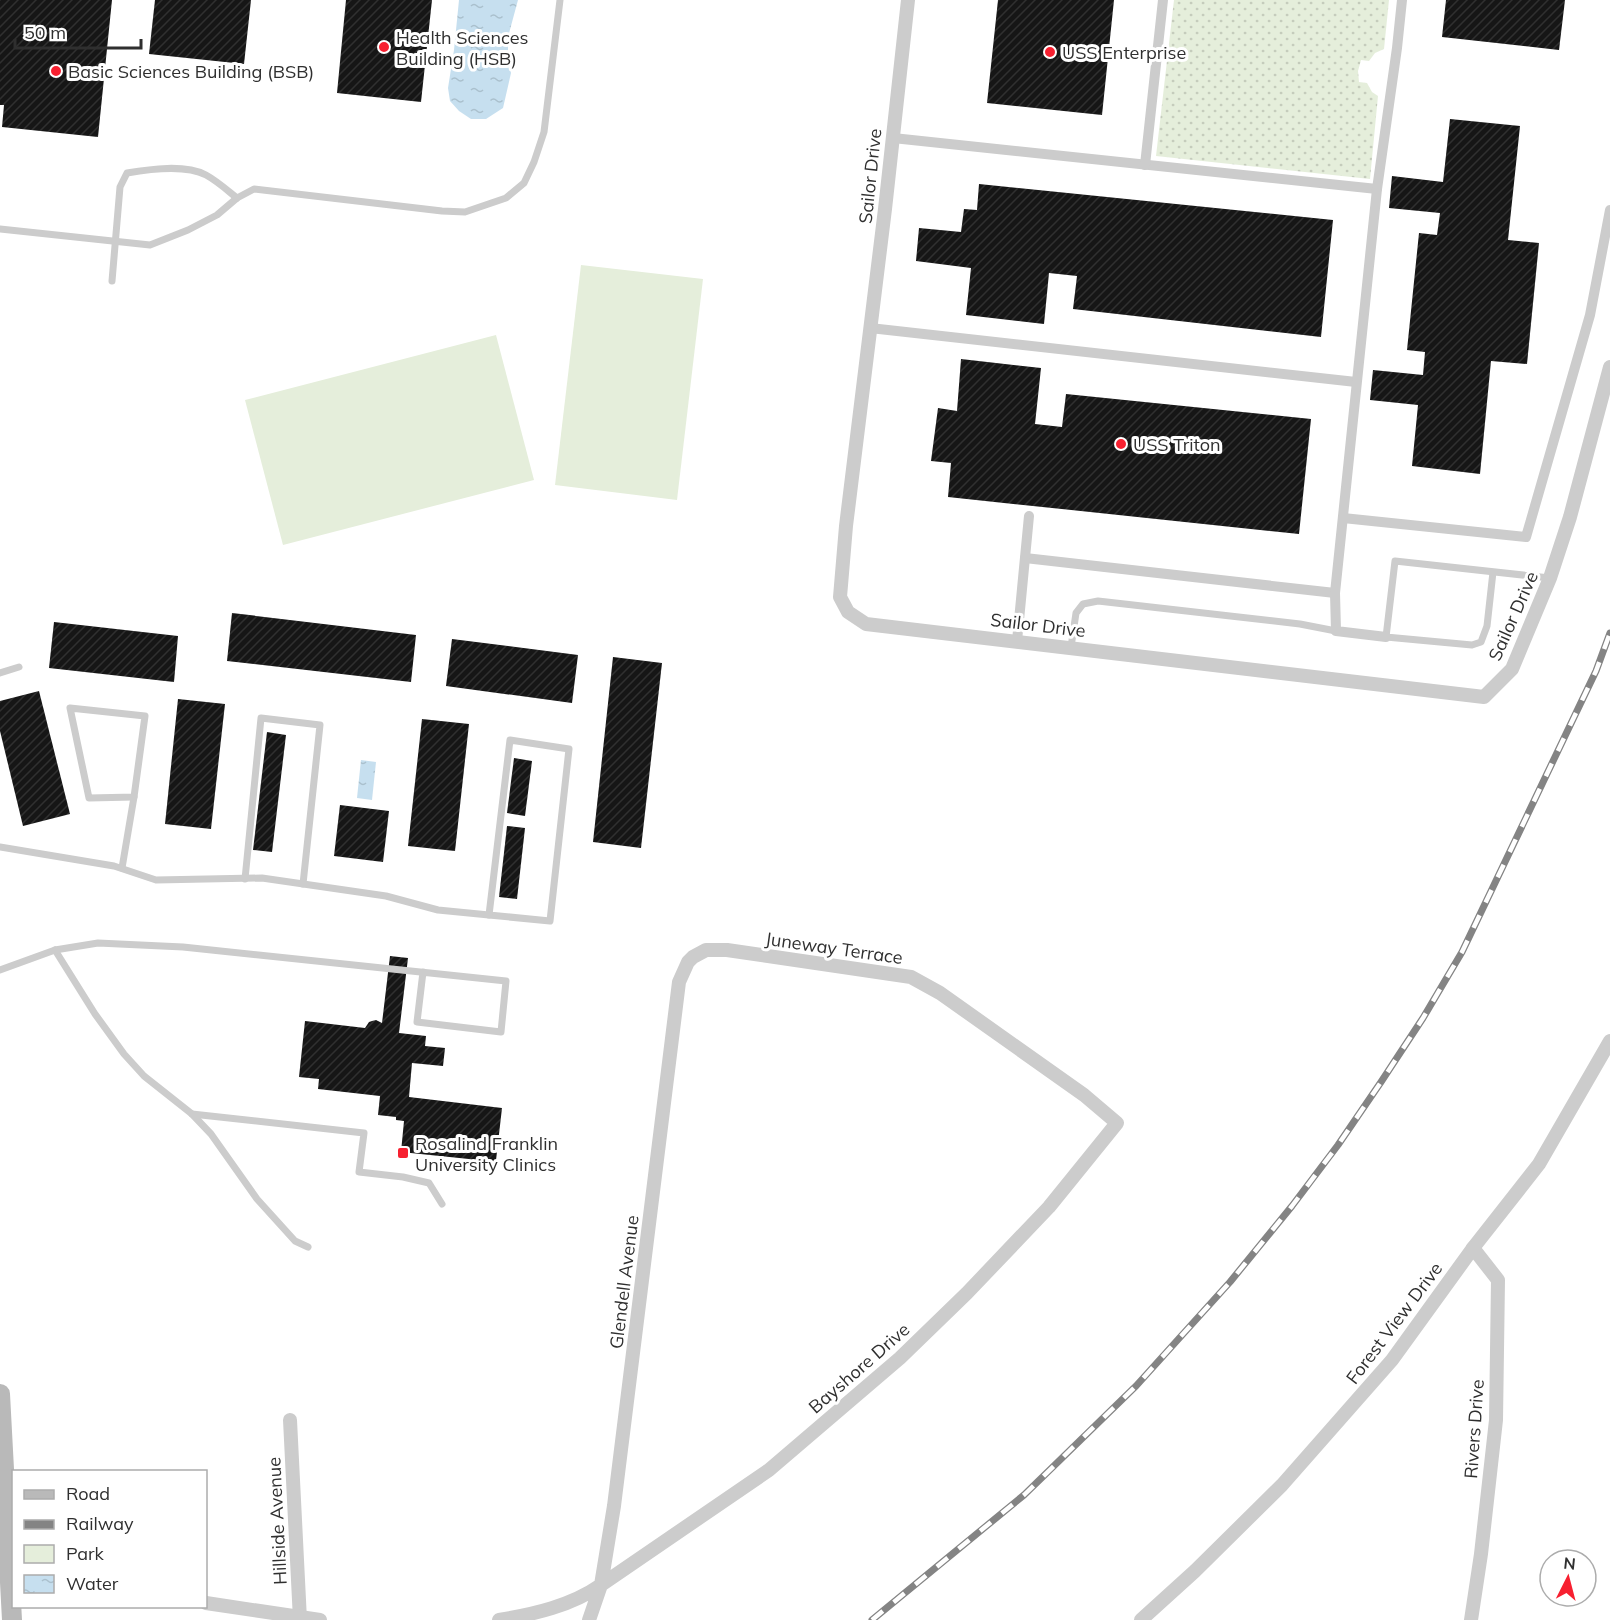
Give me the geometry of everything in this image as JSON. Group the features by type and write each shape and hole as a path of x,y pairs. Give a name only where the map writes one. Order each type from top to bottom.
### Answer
{"main road":[{"path":"0,1394 12,1573 12,1620"}],"street":[{"name":"Sailor Drive","path":"908,0 846,526 840,597 848,612 866,624 1484,697 1512,669 1550,578 1570,517 1610,367"},
{"path":"1144,165 1163,0"},
{"path":"1386,637 1336,632 1335,593 1377,189 1402,0"},
{"path":"892,138 1377,189"},
{"path":"1343,518 1526,537 1590,315 1610,210"},
{"path":"870,327 1356,382"},
{"path":"1017,641 1029,516"},
{"path":"1025,558 1335,593"},
{"name":"Juneway Terrace","path":"699,954 706,950 727,950 911,977 940,993 1046,1067"},
{"name":"Glendell Avenue","path":"589,1620 601,1585 614,1506 680,982 688,962 699,954"},
{"name":"Forest View Drive","path":"1140,1620 1196,1571 1290,1476 1392,1360 1473,1248 1539,1164 1610,1041"},
{"name":"Bayshore Drive","path":"499,1620 540,1613 589,1593 770,1470 900,1358 967,1293 1049,1207 1117,1123 1046,1067"},
{"name":"Rivers Drive","path":"1471,1620 1496,1420 1498,1280 1473,1248"},
{"name":"Hillside Avenue","path":"290,1420 300,1619"},
{"path":"207,1603 300,1619 321,1620"}],"lane":[{"path":"0,229 150,245 188,230 217,215 237,198 254,189 465,212 506,198 524,183 544,132 560,0"},
{"path":"112,281 120,187 127,173 156,168 188,170 205,174 237,198"},
{"path":"1493,572 1487,626 1481,642 1472,645 1386,637 1395,561 1550,578"},
{"path":"1071,647 1076,613 1083,604 1098,601 1300,624 1336,632"},
{"path":"0,673 19,667"},
{"path":"122,868 134,797 145,716 70,708 89,798 134,797"},
{"path":"245,879 261,718 320,725 303,884"},
{"path":"0,847 114,866 156,880 262,878 386,896 438,910 550,921 569,748 510,740 489,915"},
{"path":"0,970 55,950 98,943 183,947 423,972 506,981 501,1032 417,1022 423,972"},
{"path":"55,950 95,1014 124,1054 144,1076 192,1114 211,1134 272,1216 295,1241 308,1246"},
{"path":"192,1114 364,1133 360,1172 403,1177 429,1183 441,1204"}],"green space":[{"path":"1174,0 1389,0 1384,49 1375,53 1369,61 1361,60 1358,71 1359,82 1367,83 1372,92 1378,96 1370,179 1156,156"},
{"path":"581,265 703,279 677,500 555,485"},
{"path":"496,335 534,480 283,545 245,400"}],"water":[{"path":"459,0 518,0 508,37 511,73 503,108 486,119 471,119 450,101 448,88"},
{"path":"361,760 376,762 372,800 357,798"}],"building":[{"name":"Basic Sciences Building (BSB)","path":"0,0 112,0 98,137 2,127 4,105 0,105"},
{"path":"155,0 251,0 244,64 149,54"},
{"name":"Health Sciences Building (HSB)","path":"346,0 432,0 421,102 337,93"},
{"name":"USS Enterprise","path":"998,0 1114,0 1102,115 987,103"},
{"path":"1446,0 1565,0 1559,50 1442,37"},
{"path":"1450,119 1520,126 1508,240 1539,243 1527,364 1491,361 1480,474 1412,466 1418,405 1370,400 1373,370 1423,375 1425,352 1407,350 1419,233 1437,235 1440,213 1389,208 1392,176 1443,182"},
{"path":"979,184 1333,220 1321,337 1073,309 1077,276 1049,273 1044,324 966,315 971,268 916,261 919,228 961,232 964,209 977,210"},
{"name":"USS Triton","path":"961,359 1041,368 1035,424 1062,427 1066,394 1311,419 1299,534 948,497 951,463 931,461 938,408 957,411"},
{"path":"232,613 416,635 411,682 227,661"},
{"path":"54,622 178,636 174,682 49,668"},
{"path":"452,639 578,655 572,703 446,686"},
{"path":"613,657 662,663 641,848 593,842"},
{"path":"39,691 70,814 23,826 0,731 0,701"},
{"path":"178,699 225,704 211,829 165,824"},
{"path":"422,719 469,724 455,851 408,846"},
{"path":"267,732 286,735 272,852 253,850"},
{"path":"514,758 532,761 525,816 507,813"},
{"path":"340,805 389,811 383,862 334,856"},
{"path":"507,826 525,828 517,899 499,897"},
{"path":"390,956 408,958 399,1033 426,1036 425,1046 445,1048 443,1066 412,1063 409,1097 502,1108 495,1169 468,1167 469,1159 401,1152 404,1121 396,1120 396,1117 378,1115 380,1096 318,1089 319,1079 299,1077 305,1021 365,1028 372,1021 382,1023"}],"railway":[{"path":"872,1620 1024,1495 1136,1386 1230,1282 1338,1145 1423,1018 1462,952 1596,671 1610,633"}],"place":[{"name":"Health Sciences Building (HSB)","path":"384,47"},
{"name":"USS Enterprise","path":"1050,52"},
{"name":"Basic Sciences Building (BSB)","path":"56,71"},
{"name":"USS Triton","path":"1121,444"},
{"name":"Rosalind Franklin University Clinics","path":"403,1153"}]}
